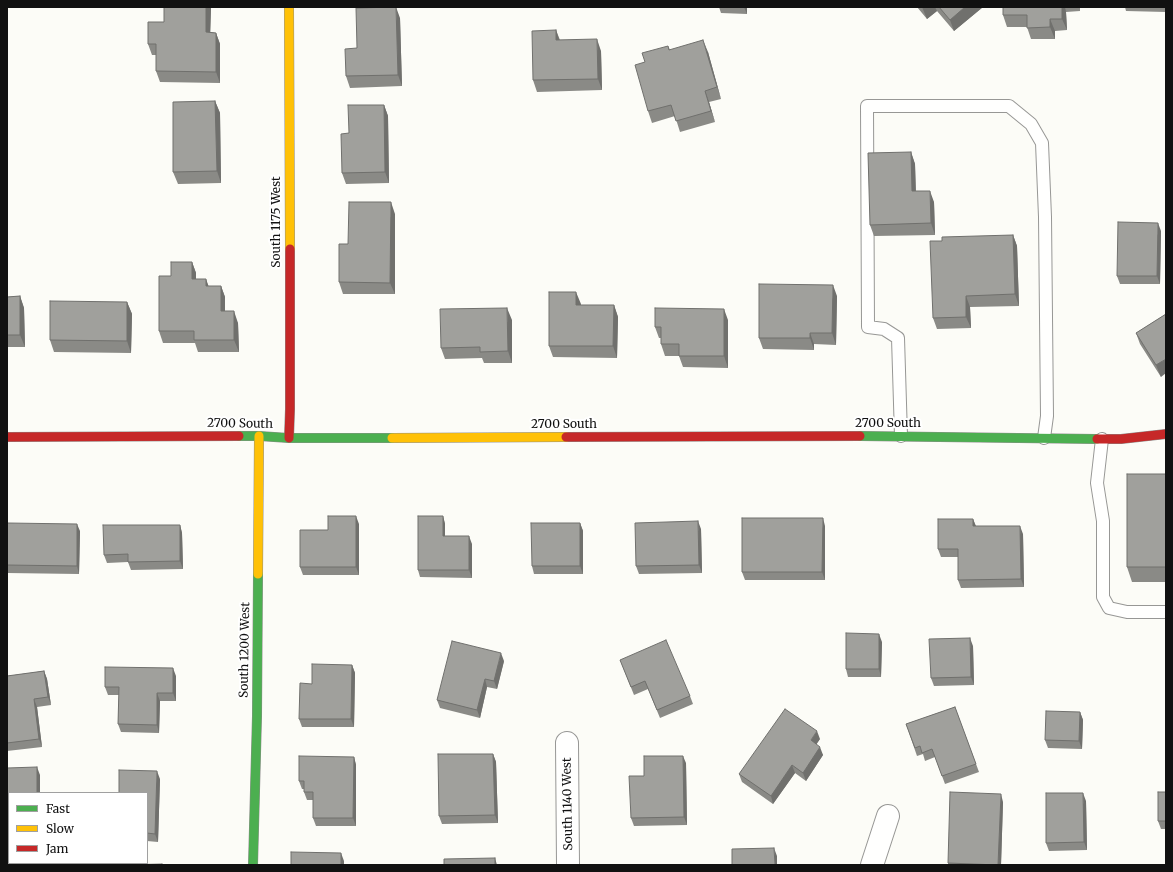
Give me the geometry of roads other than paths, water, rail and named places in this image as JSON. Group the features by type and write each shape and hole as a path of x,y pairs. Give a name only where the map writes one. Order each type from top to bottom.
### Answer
{"main road":[{"name":"South 1175 West","path":"289,7 289,438"},
{"path":"1121,439 1166,434"},
{"name":"2700 South","path":"7,437 260,436 289,438 901,436 1121,439"},
{"name":"South 1200 West","path":"253,865 257,716 260,436"},
{"path":"1121,439 1151,444"}],"street":[{"name":"South 1140 West","path":"567,743 568,865"},
{"path":"872,865 888,816"}],"lane":[{"path":"901,436 898,338 884,329 868,327 867,106 1009,106 1031,124 1042,143 1047,416 1044,438"},
{"path":"1102,439 1097,483 1102,521 1103,597 1109,608 1127,612 1166,612"}]}
